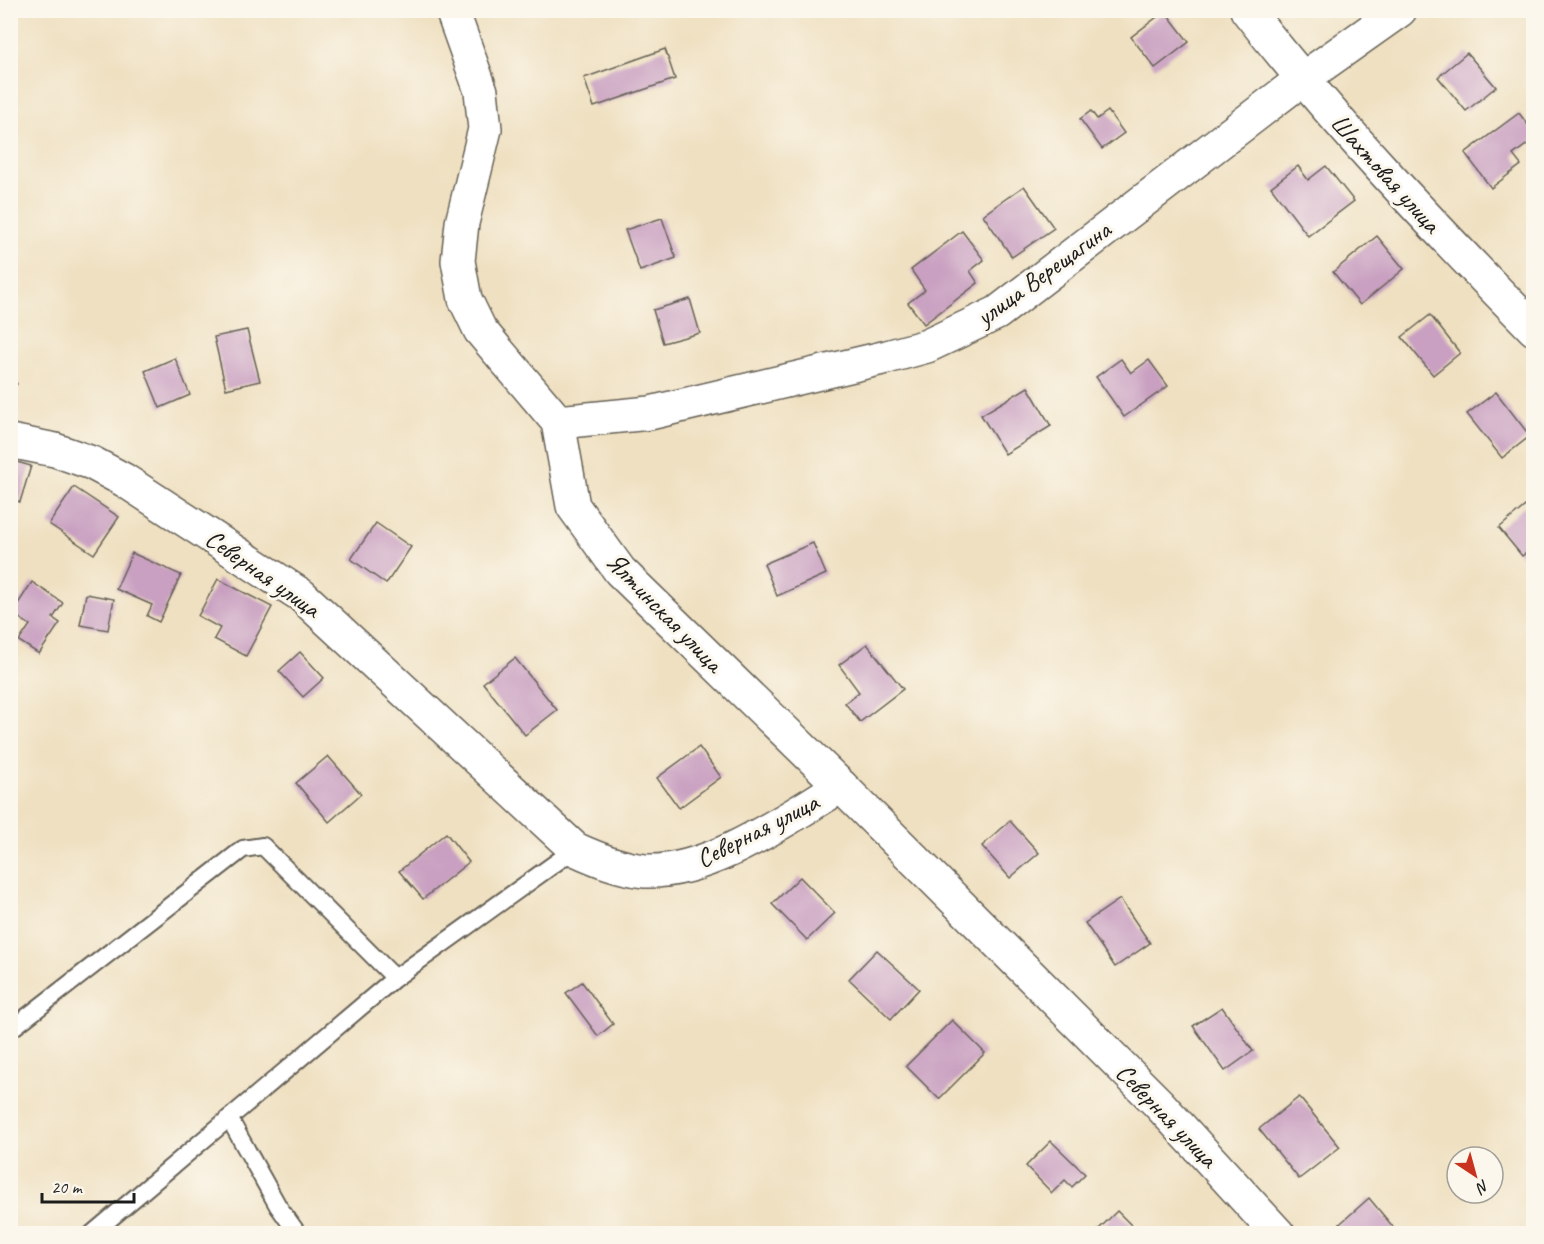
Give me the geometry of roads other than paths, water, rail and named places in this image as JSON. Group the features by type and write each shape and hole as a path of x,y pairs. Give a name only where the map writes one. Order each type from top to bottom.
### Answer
{"street":[{"path":"452,10 481,91 485,129 461,232 458,261 465,299 480,330 500,357 558,422"},
{"name":"Шахтовая улица","path":"1246,10 1301,80 1427,220 1533,329"},
{"name":"улица Верещагина","path":"558,422 650,413 731,395 927,346 968,327 997,312 1301,80 1400,10"},
{"name":"Ялтинская улица","path":"558,422 573,506 620,572 841,786"},
{"name":"Северная улица","path":"10,441 55,450 92,463 124,480 301,595 399,689 575,849 597,859 644,871 691,865 773,826 841,786 1158,1103 1278,1233"}],"lane":[{"path":"10,1030 243,849 263,846 395,978"},
{"path":"92,1233 395,978 575,849"},
{"path":"229,1118 278,1206 298,1233"}]}
